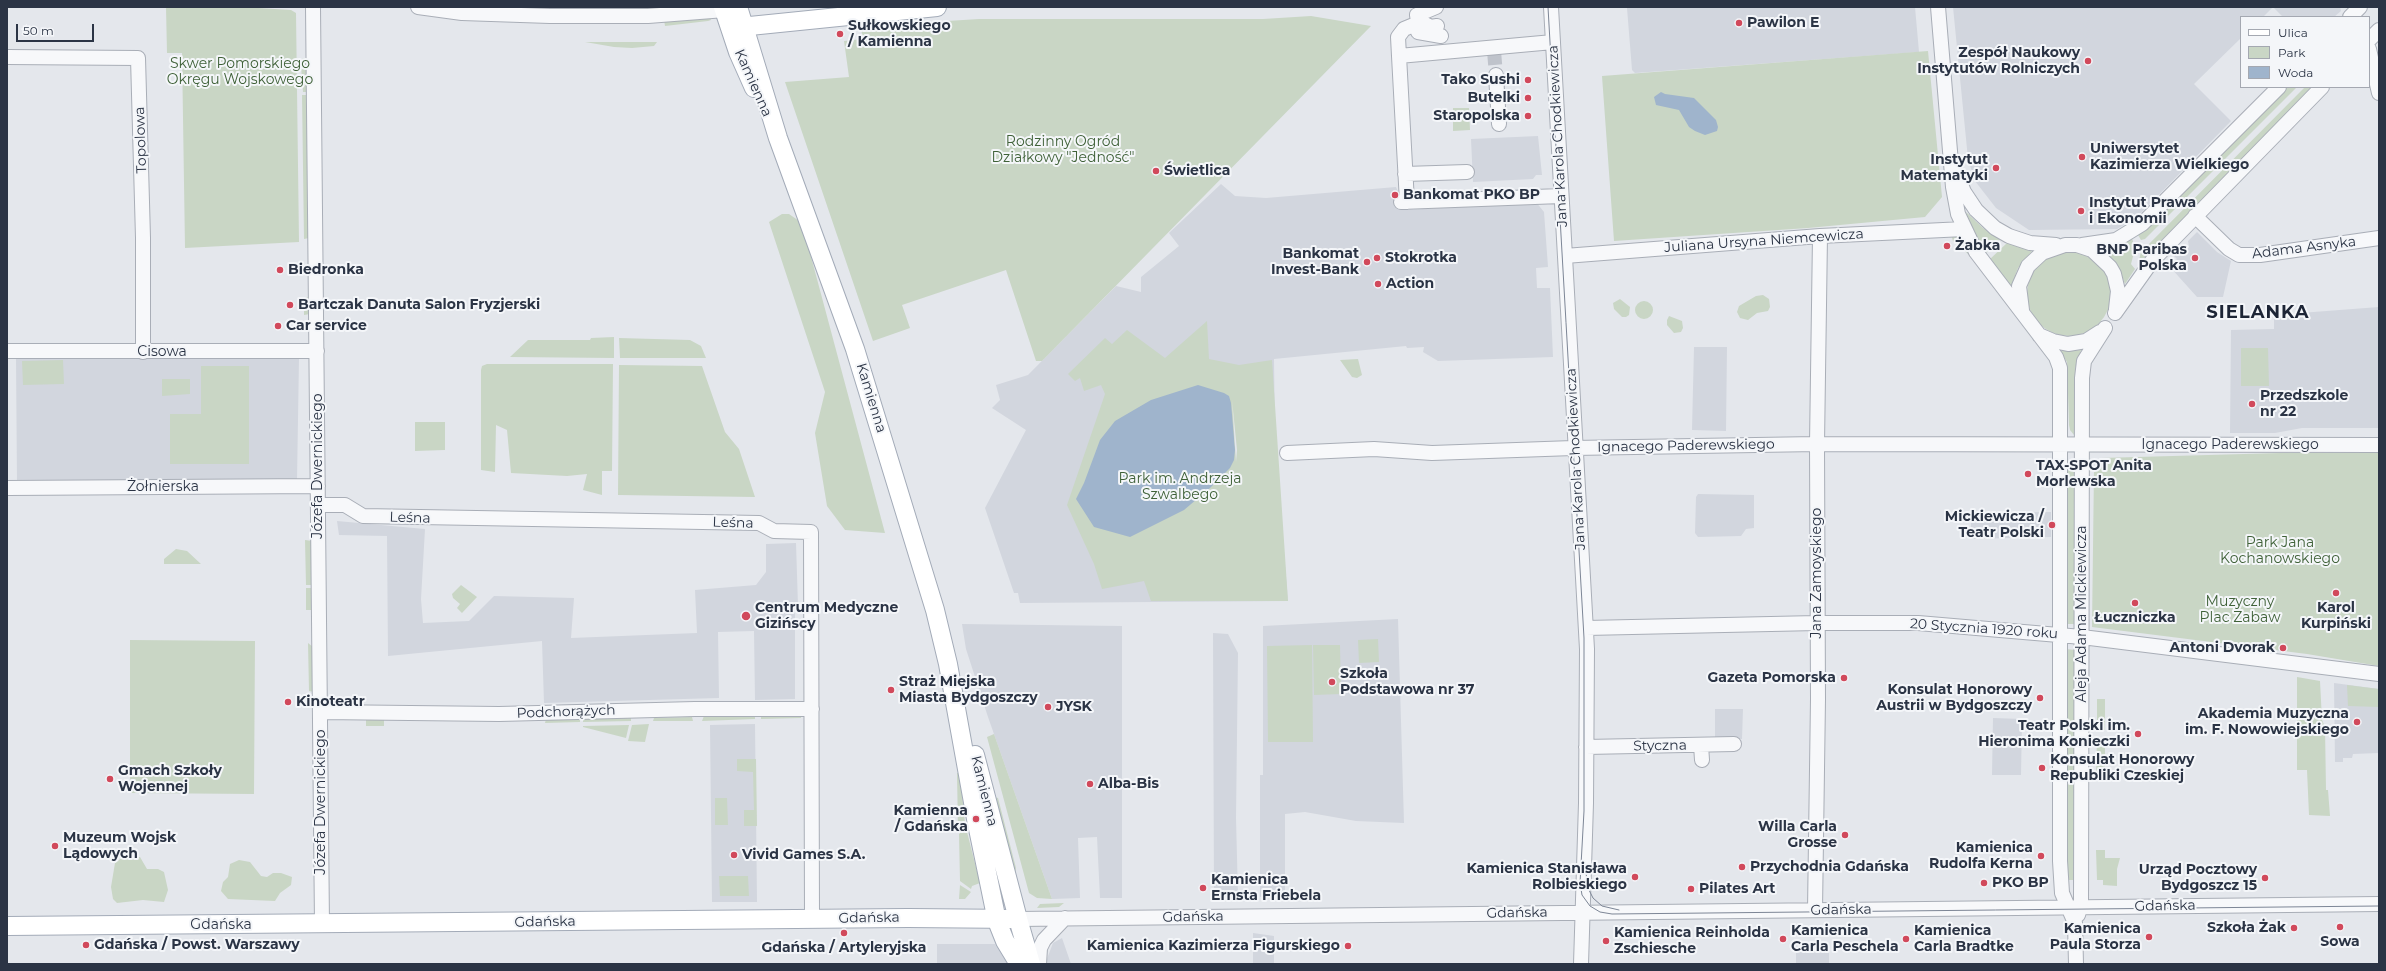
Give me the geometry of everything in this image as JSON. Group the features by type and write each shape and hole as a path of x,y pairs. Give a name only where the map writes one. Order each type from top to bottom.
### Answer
{"main road":[{"path":"737,27 937,7"},
{"name":"Kamienna","path":"731,8 855,349 912,534 977,761 1031,964"},
{"name":"Kamienna","path":"948,664 976,819 997,920 1006,941 1019,964"},
{"path":"955,918 976,906 991,888"},
{"name":"Gdańska","path":"7,926 955,918 997,920 1018,919"}],"street":[{"name":"Józefa Dwernickiego","path":"313,7 322,924"},
{"path":"418,7 462,13 649,11 731,8"},
{"path":"1418,23 1417,15 1436,7"},
{"name":"Jana Karola Chodkiewicza","path":"1551,7 1586,628 1586,831 1581,964"},
{"path":"1938,7 1956,204 1964,229 1983,261 2039,335 2060,343 2078,343 2093,338 2105,328 2143,271 2321,88"},
{"path":"2351,16 2360,7"},
{"path":"1404,29 1439,31 1421,22 1404,29 1398,37 1405,174 1404,202 1562,196"},
{"path":"2370,39 2379,30"},
{"path":"1399,56 1494,49 1553,42"},
{"path":"2370,53 2379,93"},
{"name":"Topolowa","path":"7,57 138,58 143,222 143,352"},
{"path":"1496,75 1499,124"},
{"path":"2022,313 2019,299 2019,286 2028,266 2042,253 2071,245 2116,240 2142,224 2279,88"},
{"path":"1952,159 1964,192 1976,210 1995,228 2009,236 2030,243 2071,245 2098,255 2114,274 2118,291 2115,313"},
{"path":"1405,174 1468,172"},
{"name":"Adama Asnyka","path":"2195,216 2229,249 2239,255 2260,255 2379,238"},
{"name":"Juliana Ursyna Niemcewicza","path":"1565,256 1820,236 1964,229"},
{"name":"Jana Zamoyskiego","path":"1815,910 1818,699 1817,444 1820,236"},
{"name":"Aleja Adama Mickiewicza","path":"2075,907 2082,637 2082,366 2105,328"},
{"name":"Aleja Adama Mickiewicza","path":"2039,335 2056,357 2060,368 2060,862 2062,893 2075,907"},
{"name":"Cisowa","path":"7,350 143,352 317,351"},
{"name":"Ignacego Paderewskiego","path":"1287,452 1374,449 1432,453 1576,448 1817,444 2379,444"},
{"name":"Żołnierska","path":"7,488 318,486"},
{"name":"Leśna","path":"318,505 345,505 363,516 759,522 774,531 811,532 812,919"},
{"name":"20 Stycznia 1920 roku","path":"1586,628 1817,623 1918,623 2082,637 2379,674"},
{"name":"Podchorążych","path":"321,712 499,714 695,709 812,709"},
{"name":"Styczna","path":"1586,746 1734,744"},
{"path":"1701,745 1702,760"},
{"name":"Gdańska","path":"1018,919 2379,904"},
{"path":"2075,907 2076,964"},
{"path":"1039,964 1040,948 1044,940 1065,918"}],"shaded area":[{"path":"1618,7 1915,7 1919,52 1635,73 1632,70 1627,8"},
{"path":"1953,7 2273,7 2264,16 2240,16 2240,39 2194,84 2231,121 2137,217 2117,229 2029,230 1996,208 1975,181 1968,159"},
{"path":"2273,7 2340,7 2341,11 2335,16 2282,16"},
{"path":"1538,136 1542,175 1536,175 1533,179 1473,182 1471,139"},
{"path":"1221,184 1235,196 1266,198 1396,187 1406,210 1536,202 1544,212 1548,267 1536,268 1537,288 1550,288 1553,357 1438,361 1423,352 1424,347 1407,348 1406,346 1274,359 1275,441 1288,601 1020,603 1018,593 1014,593 985,508 1026,430 992,408 1000,400 996,385 1028,375 1116,286 1141,292 1141,277 1179,246 1169,233"},
{"path":"2197,232 2217,252 2231,261 2223,297 2197,297 2170,267 2177,259 2173,255 2178,251 2184,252 2189,247 2188,241"},
{"path":"2379,307 2379,428 2302,428 2275,433 2230,433 2231,330 2274,329 2274,315"},
{"path":"1694,347 1727,347 1726,431 1692,430"},
{"path":"16,358 299,358 297,480 17,482"},
{"path":"1698,494 1754,495 1754,528 1746,529 1741,536 1698,537 1695,533 1696,497"},
{"path":"2051,512 2051,537 1971,539 1971,513"},
{"path":"337,521 425,529 421,599 423,623 469,621 494,596 574,598 571,638 697,633 695,590 756,585 766,572 766,544 796,543 798,606 795,608 795,699 755,700 754,631 718,632 719,698 544,703 542,641 388,656 387,536 339,535"},
{"name":"Szkoła Podstawowa nr 37","path":"1398,619 1404,823 1356,821 1305,812 1285,814 1285,897 1260,897 1260,775 1263,775 1263,626"},
{"path":"962,624 1122,626 1122,898 1100,898 1097,837 1078,838 1080,898 1052,899 988,717 966,649"},
{"path":"1213,633 1228,634 1238,653 1236,818 1238,897 1214,897"},
{"name":"Akademia Muzyczna im. F. Nowowiejskiego","path":"2334,683 2379,689 2379,753 2353,754 2352,758 2343,758 2343,762 2335,762"},
{"path":"1715,709 1743,709 1742,739 1715,739"},
{"path":"1993,718 2022,719 2021,775 1992,775"},
{"name":"Vivid Games S.A.","path":"755,724 757,902 712,902 710,725"},
{"path":"1253,933 1274,936 1274,964 1253,964"},
{"path":"1062,938 1071,964 1045,964 1053,943"},
{"path":"937,944 995,944 1008,964 937,964"},
{"path":"1829,948 1829,964 1796,964 1796,949"}],"green space":[{"name":"Skwer Pomorskiego Okręgu Wojskowego","path":"166,7 242,7 291,10 296,13 299,242 185,248 182,53 167,53"},
{"name":"Rodzinny Ogród Działkowy \"Jedność\"","path":"1311,16 1371,26 1042,361 1036,361 1006,270 902,305 910,328 873,341 785,82 849,77 844,41 863,39 861,29 900,24 979,19 1263,19"},
{"path":"710,17 711,20 708,21 665,26 664,20"},
{"path":"585,42 657,42 654,46 632,48 614,47"},
{"path":"1928,51 1942,197 1925,217 1808,228 1614,241 1602,76"},
{"path":"307,58 307,92 303,92 301,66 302,59"},
{"path":"2285,88 2296,88 2145,239 2141,240 2138,235"},
{"path":"2304,88 2314,88 2138,264 2141,252"},
{"path":"302,95 308,95 309,238 304,239"},
{"path":"1453,108 1469,108 1470,130 1453,131"},
{"path":"1966,212 1983,228 2000,239 1985,254 1972,230"},
{"path":"782,214 789,214 802,223 885,533 845,530 827,506 815,433 825,392 769,222"},
{"path":"1951,234 1958,236 1963,240 1975,260 1953,241"},
{"path":"2132,238 2135,249 2131,264 2135,269 2125,284 2117,264 2104,250"},
{"path":"2007,243 2032,251 2018,268 2011,287 1989,260"},
{"path":"2069,252 2085,255 2099,264 2108,278 2111,294 2108,310 2099,324 2085,333 2069,336 2053,333 2039,324 2030,310 2027,294 2030,278 2039,264 2053,255"},
{"path":"1763,295 1769,299 1770,307 1768,311 1757,313 1748,320 1740,318 1737,312 1739,306 1756,296"},
{"path":"304,298 310,298 310,314 304,315"},
{"path":"1620,299 1630,307 1629,315 1626,317 1622,317 1614,309 1613,303"},
{"path":"1640,301 1648,301 1653,306 1651,317 1648,319 1640,319 1635,314 1635,306"},
{"path":"1669,316 1682,321 1683,328 1681,332 1674,333 1667,325"},
{"name":"Park im. Andrzeja Szwalbego","path":"1207,321 1209,359 1239,365 1272,360 1288,601 1151,601 1144,581 1102,589 1094,564 1067,505 1105,394 1101,385 1084,391 1080,378 1075,381 1068,374 1105,338 1112,344 1127,330 1165,358"},
{"path":"614,337 614,358 510,357 528,340 590,340 591,338"},
{"path":"619,338 690,340 701,346 706,358 620,358"},
{"path":"2241,348 2268,348 2269,386 2241,386"},
{"path":"2081,350 2075,369 2074,435 2070,430 2069,425 2067,362 2060,351"},
{"path":"1358,359 1362,375 1357,378 1352,377 1340,360"},
{"path":"63,360 64,384 23,385 22,361"},
{"path":"487,364 613,364 612,471 602,471 602,495 583,490 587,474 567,476 511,473 507,430 496,425 495,472 481,470 481,370 482,366"},
{"path":"619,365 702,366 725,432 739,449 755,497 618,495"},
{"path":"201,366 249,366 249,464 170,464 170,414 201,414"},
{"path":"162,379 190,379 190,394 162,396"},
{"path":"415,422 445,422 445,450 415,451"},
{"name":"Park Jana Kochanowskiego","path":"2280,453 2379,453 2379,666 2307,654 2092,627 2094,469 2101,458"},
{"path":"2065,464 2074,464 2075,624 2065,624"},
{"path":"305,540 312,541 312,585 306,585"},
{"path":"176,549 187,551 201,564 164,564 164,559"},
{"path":"461,585 477,597 462,613 457,608 460,604 453,598 452,594"},
{"path":"306,588 312,588 313,609 311,610 306,610"},
{"path":"1378,639 1379,662 1359,663 1358,640"},
{"path":"130,640 255,641 254,794 130,793"},
{"path":"308,643 313,647 314,692 309,691"},
{"path":"1312,645 1313,742 1268,742 1267,646"},
{"path":"1313,645 1340,645 1341,694 1314,695"},
{"path":"2065,649 2076,650 2076,880 2068,880 2065,854"},
{"path":"2297,677 2320,681 2322,720 2325,727 2326,790 2328,790 2330,816 2309,815 2307,770 2297,770"},
{"path":"2347,685 2379,689 2379,707 2348,706"},
{"path":"2097,699 2105,699 2105,730 2097,730"},
{"path":"755,715 755,719 702,721 704,716"},
{"path":"801,715 801,718 761,719 761,716"},
{"path":"692,717 693,721 653,721 654,718"},
{"path":"580,718 580,722 545,723 546,719"},
{"path":"631,718 631,721 583,722 583,719"},
{"path":"366,720 384,720 384,726 366,726"},
{"path":"649,724 645,742 628,741 632,725"},
{"path":"629,725 626,738 583,727 583,726"},
{"path":"994,734 1052,899 1037,898 1029,893 987,737"},
{"path":"2097,739 2105,739 2105,779 2096,779"},
{"path":"737,759 756,759 757,826 744,826 744,810 754,810 753,772 737,771"},
{"path":"957,773 960,773 965,823 958,830"},
{"path":"994,797 998,798 1016,868 1015,874"},
{"path":"715,798 727,798 728,825 715,825"},
{"path":"966,828 980,883 972,886 971,889 960,881 959,834"},
{"path":"2096,850 2105,850 2105,858 2120,858 2117,869 2117,886 2103,885 2103,880 2097,880"},
{"path":"123,857 140,857 147,869 158,869 164,872 168,890 164,902 143,900 117,903 113,899 111,887 115,863"},
{"path":"239,860 250,862 261,876 267,877 273,873 281,873 292,877 291,885 280,893 275,901 228,899 221,891 223,882 228,877 230,864"},
{"path":"719,876 748,876 749,896 720,896"},
{"path":"960,885 971,892 965,899 959,899"},
{"path":"1064,903 1059,907 1037,908 1040,904"}],"water":[{"path":"1661,92 1665,94 1694,98 1716,120 1718,127 1717,131 1705,135 1695,131 1689,127 1679,110 1656,105 1654,97"},
{"path":"1198,385 1229,396 1231,403 1235,450 1234,460 1230,468 1210,488 1184,510 1130,537 1094,527 1076,499 1084,483 1100,440 1115,421 1151,400"}],"pier":[{"path":"1232,400 1237,450 1236,462"}],"tunnel":[{"path":"1494,51 1496,75"}],"tram line":[{"path":"1548,7 1584,638 1584,811 1580,883 1582,895 1590,906 1600,912 1612,914 2379,906"},
{"path":"1586,870 1587,886 1593,898 1602,906 1619,910"}],"place":[{"name":"Pawilon E","path":"1739,23"},
{"name":"Sułkowskiego / Kamienna","path":"840,34"},
{"name":"Zespół Naukowy Instytutów Rolniczych","path":"2088,61"},
{"name":"Tako Sushi","path":"1528,80"},
{"name":"Butelki","path":"1528,98"},
{"name":"Staropolska","path":"1528,116"},
{"name":"Uniwersytet Kazimierza Wielkiego","path":"2082,157"},
{"name":"Instytut Matematyki","path":"1996,168"},
{"name":"Świetlica","path":"1156,171"},
{"name":"Bankomat PKO BP","path":"1395,195"},
{"name":"Instytut Prawa i Ekonomii","path":"2081,211"},
{"name":"Żabka","path":"1947,246"},
{"name":"Stokrotka","path":"1377,258"},
{"name":"BNP Paribas Polska","path":"2195,258"},
{"name":"Bankomat Invest-Bank","path":"1367,262"},
{"name":"Biedronka","path":"280,270"},
{"name":"Action","path":"1378,284"},
{"name":"Bartczak Danuta Salon Fryzjerski","path":"290,305"},
{"name":"Car service","path":"278,326"},
{"name":"Przedszkole nr 22","path":"2252,404"},
{"name":"TAX-SPOT Anita Morlewska","path":"2028,474"},
{"name":"Mickiewicza / Teatr Polski","path":"2052,525"},
{"name":"Karol Kurpiński","path":"2336,593"},
{"name":"Łuczniczka","path":"2135,603"},
{"name":"Centrum Medyczne Gizińscy","path":"746,616"},
{"name":"Antoni Dvorak","path":"2283,648"},
{"name":"Gazeta Pomorska","path":"1844,678"},
{"name":"Szkoła Podstawowa nr 37","path":"1332,682"},
{"name":"Straż Miejska Miasta Bydgoszczy","path":"891,690"},
{"name":"Konsulat Honorowy Austrii w Bydgoszczy","path":"2040,698"},
{"name":"Kinoteatr","path":"288,702"},
{"name":"JYSK","path":"1048,707"},
{"name":"Akademia Muzyczna im. F. Nowowiejskiego","path":"2357,722"},
{"name":"Teatr Polski im. Hieronima Konieczki","path":"2138,734"},
{"name":"Konsulat Honorowy Republiki Czeskiej","path":"2042,768"},
{"name":"Gmach Szkoły Wojennej","path":"110,779"},
{"name":"Alba-Bis","path":"1090,784"},
{"name":"Kamienna / Gdańska","path":"976,819"},
{"name":"Willa Carla Grosse","path":"1845,835"},
{"name":"Muzeum Wojsk Lądowych","path":"55,846"},
{"name":"Vivid Games S.A.","path":"734,855"},
{"name":"Kamienica Rudolfa Kerna","path":"2041,856"},
{"name":"Przychodnia Gdańska","path":"1742,867"},
{"name":"Kamienica Stanisława Rolbieskiego","path":"1635,877"},
{"name":"Urząd Pocztowy Bydgoszcz 15","path":"2265,878"},
{"name":"PKO BP","path":"1984,883"},
{"name":"Kamienica Ernsta Friebela","path":"1203,888"},
{"name":"Pilates Art","path":"1691,889"},
{"name":"Sowa","path":"2340,927"},
{"name":"Szkoła Żak","path":"2294,928"},
{"name":"Gdańska / Artyleryjska","path":"844,933"},
{"name":"Kamienica Paula Storza","path":"2149,937"},
{"name":"Kamienica Carla Peschela","path":"1783,939"},
{"name":"Kamienica Carla Bradtke","path":"1906,939"},
{"name":"Kamienica Reinholda Zschiesche","path":"1606,941"},
{"name":"Gdańska / Powst. Warszawy","path":"86,945"},
{"name":"Kamienica Kazimierza Figurskiego","path":"1348,946"}],"district":[{"name":"SIELANKA","path":"2258,313"}],"park label":[{"name":"Muzyczny Plac Zabaw","path":"2240,610"}]}
